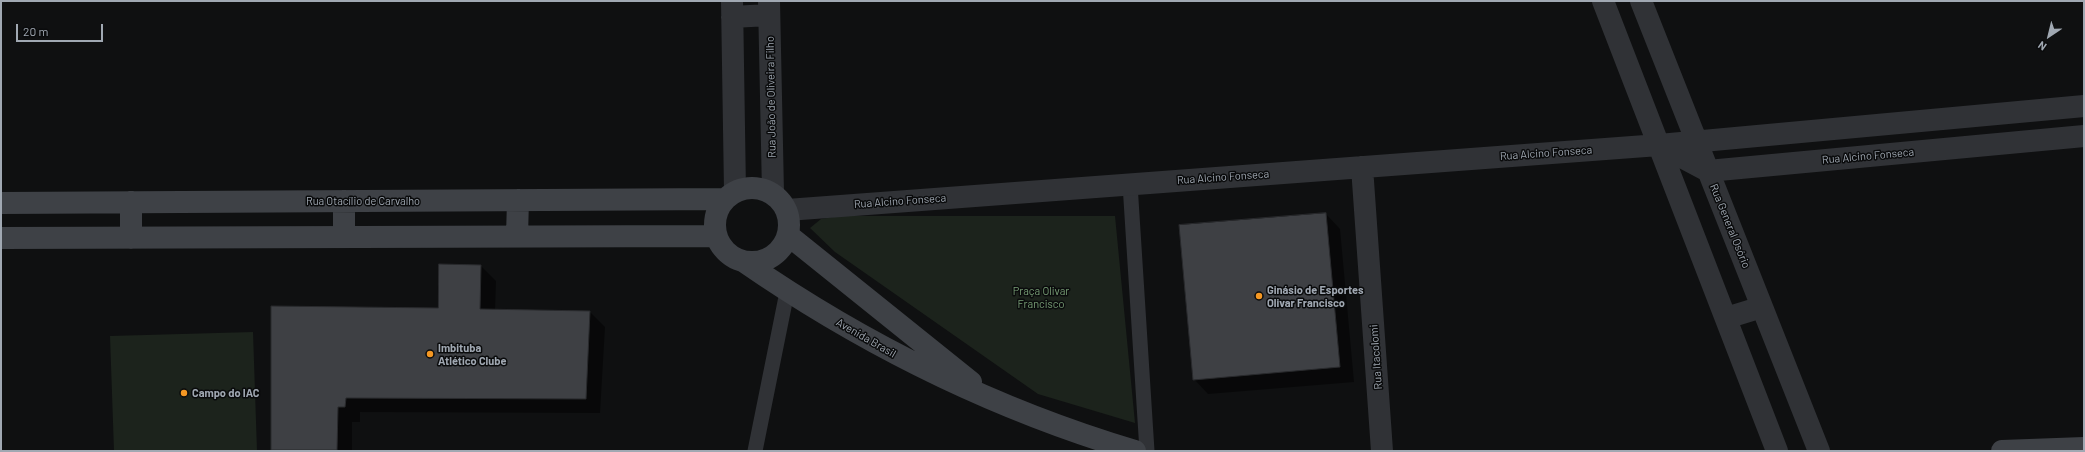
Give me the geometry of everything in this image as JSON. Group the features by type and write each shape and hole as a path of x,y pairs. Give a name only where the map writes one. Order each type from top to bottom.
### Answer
{"street":[{"path":"1603,1 1777,451"},
{"name":"Rua General Osório","path":"1641,1 1819,451"},
{"path":"730,195 732,9 769,8"},
{"name":"Rua João de Oliveira Filho","path":"769,8 773,193"},
{"path":"2078,106 2080,137"},
{"name":"Rua Alcino Fonseca","path":"787,210 1659,145 2078,106"},
{"path":"1892,123 1897,154"},
{"name":"Rua Alcino Fonseca","path":"1708,171 2080,137"},
{"path":"1659,145 1708,171"},
{"name":"Rua Itacolomi","path":"1362,167 1382,451"},
{"path":"754,187 773,193 781,200 787,210 790,223 788,235 782,248 771,258 758,262 742,261 731,256 722,247 716,236 714,223 717,210 730,195 754,187"},
{"name":"Rua Otacílio de Carvalho","path":"1,203 518,200 730,195"},
{"path":"518,200 518,236"},
{"path":"344,201 344,237"},
{"path":"131,202 131,238"},
{"name":"Avenida Brasil","path":"788,235 996,402"},
{"path":"1,238 716,236"},
{"name":"Avenida Brasil","path":"742,261 787,292 915,365 996,402 1079,435 1135,451"},
{"path":"1726,318 1762,307"},
{"path":"2002,451 2084,448"}],"lane":[{"path":"1130,184 1147,451"},
{"path":"755,451 787,292"}],"green space":[{"name":"Praça Olivar Francisco","path":"840,216 1115,216 1135,423 1038,394 835,252 810,228 821,219"},
{"name":"Campo do IAC","path":"253,332 257,451 114,451 110,336"}],"building":[{"name":"Ginásio de Esportes Olivar Francisco","path":"1326,213 1340,367 1193,380 1179,225"},
{"name":"Imbituba Atlético Clube","path":"439,264 481,265 480,309 590,311 586,399 346,398 345,407 338,407 337,450 271,450 271,306 438,308"}],"place":[{"name":"Ginásio de Esportes Olivar Francisco","path":"1259,296"},
{"name":"Imbituba Atlético Clube","path":"430,354"},
{"name":"Campo do IAC","path":"184,393"}]}
